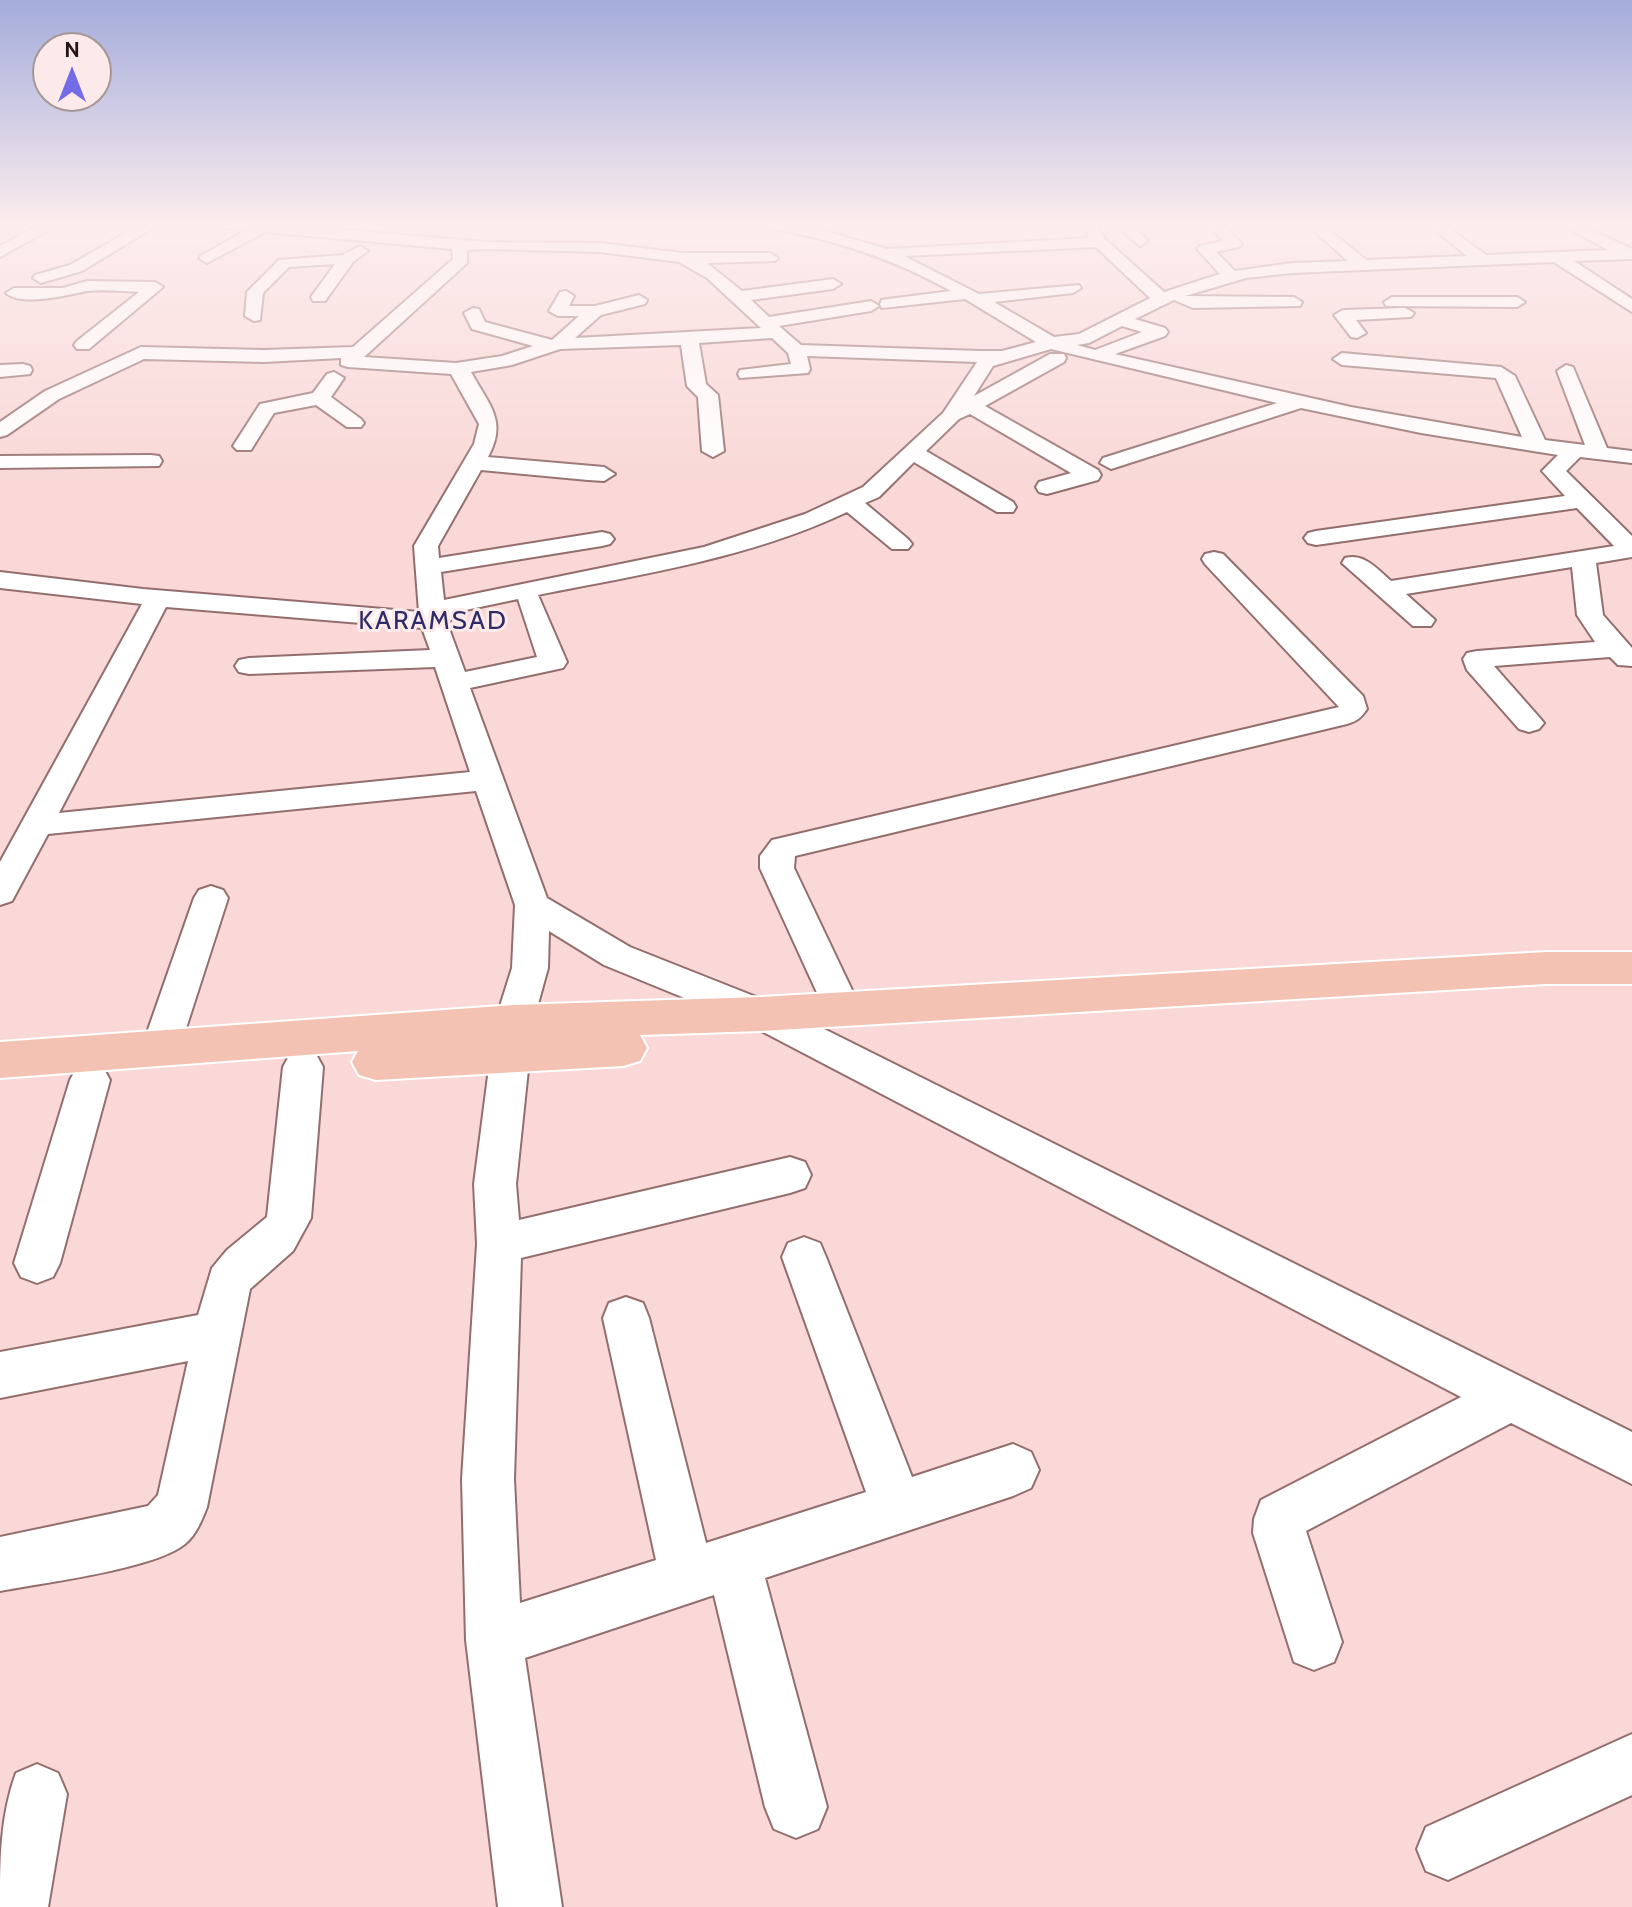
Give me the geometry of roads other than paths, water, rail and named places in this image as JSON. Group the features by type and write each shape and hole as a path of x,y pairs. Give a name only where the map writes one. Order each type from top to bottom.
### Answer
{"main road":[{"path":"0,1086 303,1067 512,1038 761,1014 827,1024 1530,969 1632,968"},
{"path":"0,1060 161,1047 512,1038 1495,995 1632,994"}],"street":[{"path":"83,345 124,312"},
{"path":"254,312 254,316"},
{"path":"244,446 267,408 320,398 351,357 402,312"},
{"path":"99,332 141,353 351,357 456,369 505,361 554,344 594,312"},
{"path":"750,312 797,351 1006,357"},
{"path":"798,312 804,318"},
{"path":"473,313 478,325 554,344 689,339 768,328 804,318 902,312"},
{"path":"998,312 1051,343"},
{"path":"0,580 158,598 433,621 453,605 709,553 813,519 871,492 960,412 1136,312"},
{"path":"1351,312 1343,315 1357,333"},
{"path":"1404,312 1423,327"},
{"path":"871,351 893,314"},
{"path":"1097,355 1159,332 1120,320"},
{"path":"211,354 228,336"},
{"path":"689,339 697,386 708,395 713,451"},
{"path":"1384,341 1387,363"},
{"path":"74,369 119,343"},
{"path":"960,412 981,368 1051,343 1078,344 1097,355 1369,418 1620,458"},
{"path":"747,374 801,369 797,351"},
{"path":"0,431 62,389 141,353"},
{"path":"1342,359 1477,364 1505,376 1537,446"},
{"path":"981,368 1019,377"},
{"path":"456,369 462,373 489,424 485,444 426,546 433,621 532,905 530,968 512,1038 495,1184 499,1244 488,1479 494,1640 530,1907"},
{"path":"0,371 23,370"},
{"path":"1566,371 1620,458"},
{"path":"320,398 354,423"},
{"path":"1111,463 1301,401"},
{"path":"0,407 37,405"},
{"path":"960,412 1090,475 1047,487"},
{"path":"1387,589 1632,550 1553,471 1575,451"},
{"path":"912,452 1005,507"},
{"path":"0,462 151,461"},
{"path":"473,463 515,465 572,474 604,474"},
{"path":"1316,538 1582,500"},
{"path":"849,502 900,544"},
{"path":"428,567 602,539"},
{"path":"1583,558 1590,615 1624,655"},
{"path":"1214,559 1353,702 1353,709 1347,715 784,848 777,856 777,868 827,1024 1511,1397 1632,1459"},
{"path":"1354,563 1422,620"},
{"path":"0,893 158,598"},
{"path":"249,666 450,670 553,662 530,601"},
{"path":"1529,723 1477,664 1477,659 1624,655"},
{"path":"36,825 488,780"},
{"path":"161,1047 211,898"},
{"path":"532,905 617,956 761,1014"},
{"path":"0,1564 148,1535 167,1525 181,1507 228,1282 235,1271 278,1239 285,1231 289,1218 303,1067"},
{"path":"37,1263 90,1080"},
{"path":"499,1244 790,1175"},
{"path":"804,1257 898,1507"},
{"path":"626,1318 710,1568 796,1807"},
{"path":"0,1375 218,1333"},
{"path":"1314,1642 1280,1533 1280,1519 1511,1397"},
{"path":"494,1640 1013,1470"},
{"path":"1448,1849 1632,1764"},
{"path":"16,1907 37,1794"}],"district":[{"name":"KARAMSAD","path":"433,621"}]}
